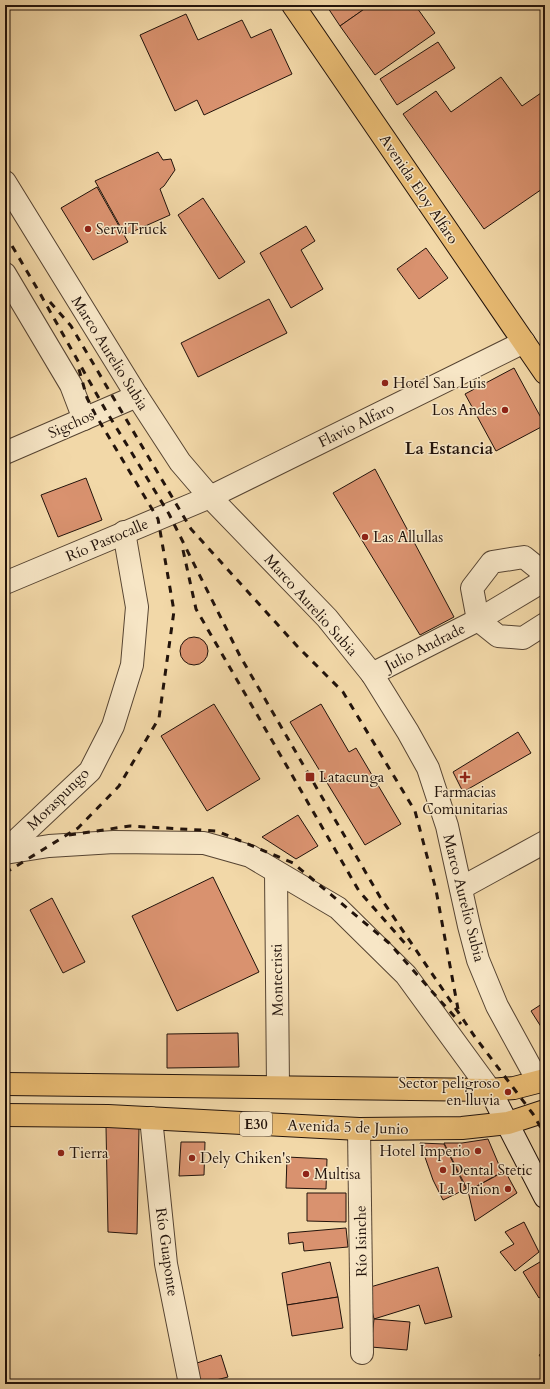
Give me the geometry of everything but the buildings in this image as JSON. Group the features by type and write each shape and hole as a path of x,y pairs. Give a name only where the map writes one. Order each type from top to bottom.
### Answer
{"main road":[{"name":"Avenida Eloy Alfaro","path":"293,5 545,374"},
{"path":"5,1084 490,1090 543,1084"},
{"path":"108,1116 110,1085"},
{"name":"Avenida 5 de Junio","path":"5,1115 108,1116 359,1129 462,1128 508,1123 545,1111"}],"street":[{"name":"Marco Aurelio Subia","path":"5,182 137,396 180,462 210,498 327,618 372,674 408,732 428,768 447,826 478,960 497,1006 543,1084"},
{"path":"5,274 71,385 84,419"},
{"name":"Flavio Alfaro","path":"210,498 524,342"},
{"name":"Sigchos","path":"5,453 137,396"},
{"name":"Río Pastocalle","path":"5,583 124,532 210,498"},
{"name":"Moraspungo","path":"5,852 90,770 113,726 132,665 137,606 124,532"},
{"name":"Julio Andrade","path":"545,574 524,557 492,562 472,588 478,620 498,636 523,638 545,624"},
{"name":"Julio Andrade","path":"372,674 478,620 545,580"},
{"path":"5,852 49,846 114,842 204,843 250,856 338,908 406,975 490,1090 545,1197"},
{"path":"461,888 543,844"},
{"name":"Montecristi","path":"276,872 278,1087"},
{"name":"Río Guaponte","path":"151,1118 166,1264 190,1384"},
{"name":"Río Isinche","path":"359,1129 362,1353"}],"railway":[{"path":"5,234 105,409 169,514 240,656 380,897 475,1037 533,1114 545,1135"},
{"path":"50,302 71,326 191,529 297,646 343,692 415,811 436,890 458,1009"},
{"path":"5,873 78,828 119,786 159,718 174,611 158,519 95,414 87,398 78,366"},
{"path":"183,550 196,609 359,891 410,949"},
{"path":"69,835 130,826 217,831 293,863 389,943 461,1024"}],"place":[{"name":"ServiTruck","path":"88,229"},
{"name":"Hotel San Luis","path":"385,383"},
{"name":"Los Andes","path":"505,410"},
{"name":"Las Allullas","path":"365,537"},
{"name":"Latacunga","path":"310,777"},
{"name":"Farmacias Comunitarias","path":"465,777"},
{"name":"Sector peligroso en lluvia","path":"508,1092"},
{"name":"Hotel Imperio","path":"478,1151"},
{"name":"Tierra","path":"61,1153"},
{"name":"Dely Chiken's","path":"192,1158"},
{"name":"Dental Stetic","path":"443,1170"},
{"name":"Multisa","path":"306,1174"},
{"name":"La Union","path":"508,1189"}],"district":[{"name":"La Estancia","path":"449,448"}]}
